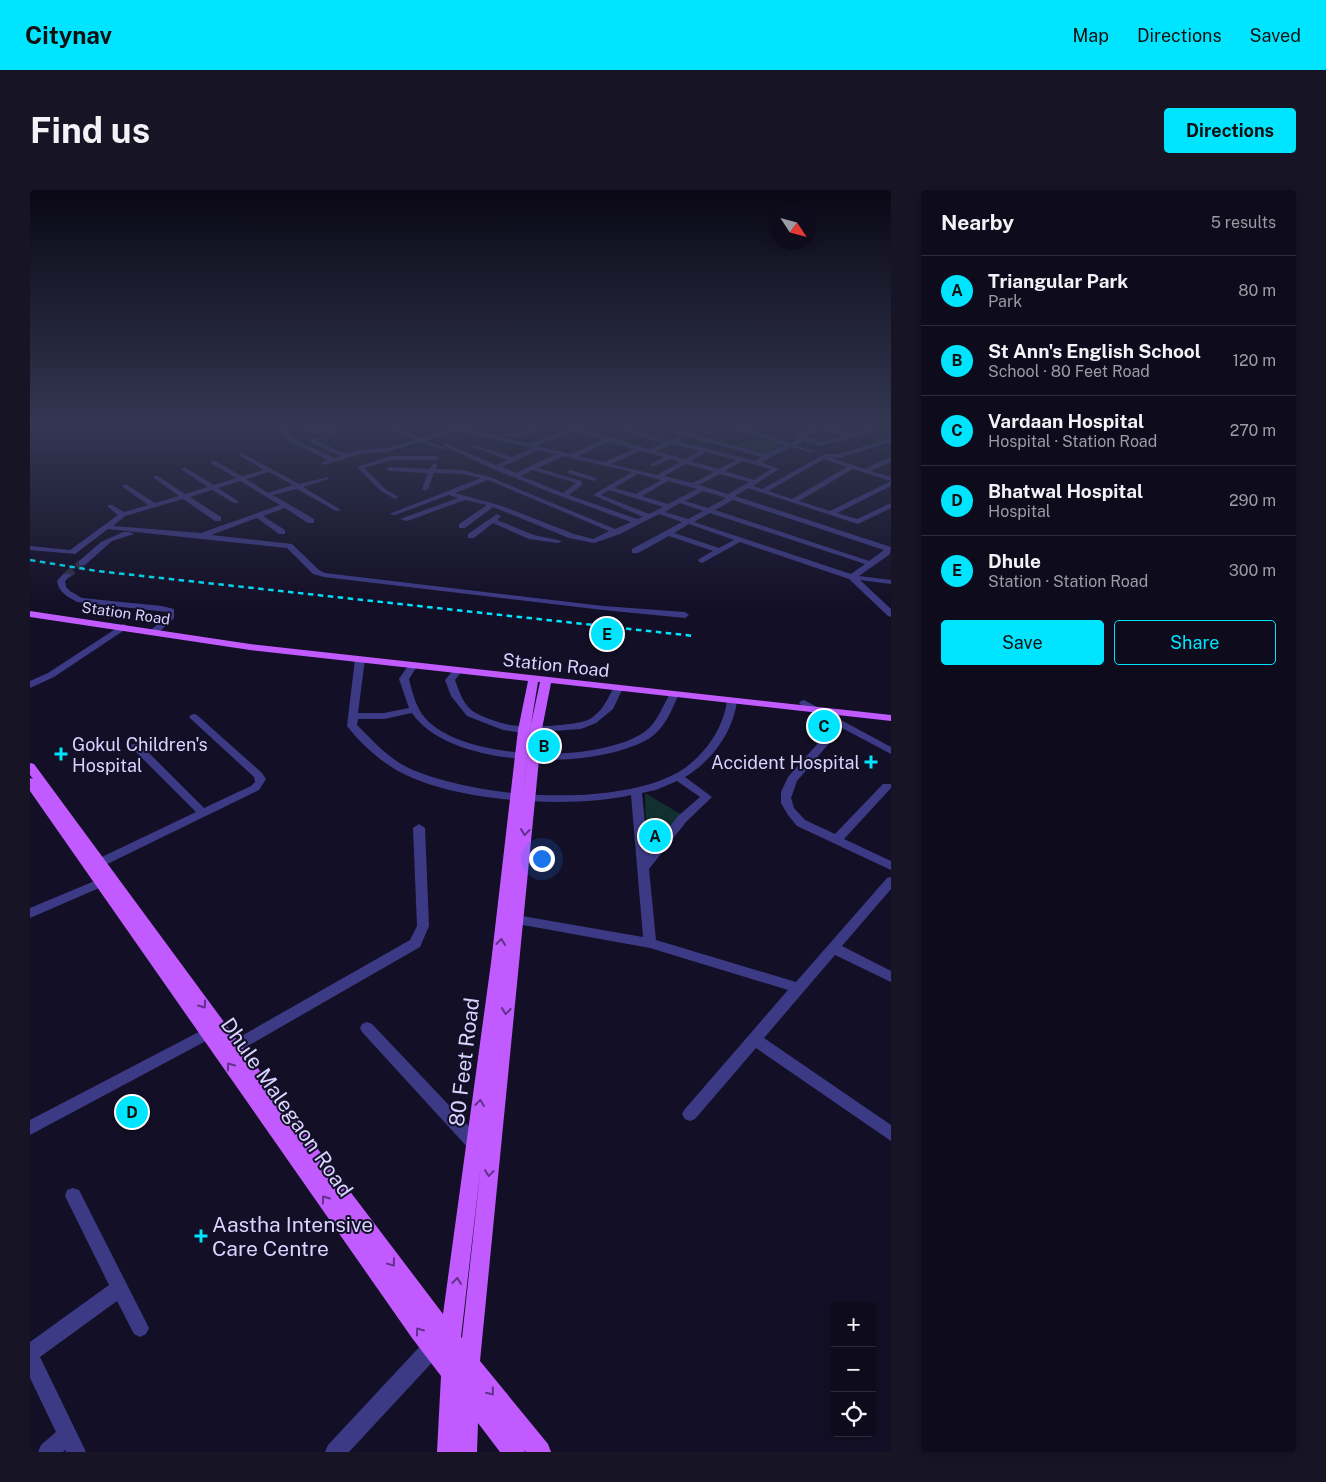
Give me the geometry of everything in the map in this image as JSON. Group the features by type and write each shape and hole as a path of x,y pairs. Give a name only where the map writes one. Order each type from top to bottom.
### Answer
{"main road":[{"name":"Station Road","path":"30,614 218,640 287,644 612,683 891,712"},
{"name":"Station Road","path":"218,640 246,646 891,718"},
{"name":"80 Feet Road","path":"448,1452 452,1374 450,1340 523,796 530,729 540,679"},
{"path":"30,767 95,865"},
{"name":"Dhule Malegaon Road","path":"30,782 95,865 213,1030 432,1348 514,1452"},
{"name":"80 Feet Road","path":"466,1452 469,1365 516,920 523,796"},
{"path":"213,1030 234,1047 450,1340 540,1452"}],"street":[{"path":"125,486 153,505"},
{"path":"169,486 218,519"},
{"path":"210,486 236,502"},
{"path":"30,548 72,552 123,515 220,486"},
{"path":"252,486 311,521"},
{"path":"266,495 298,486 338,510"},
{"path":"389,486 395,498"},
{"path":"455,486 392,512 468,486"},
{"path":"506,486 617,532"},
{"path":"539,486 639,522"},
{"path":"564,496 577,486"},
{"path":"612,486 596,495 650,517"},
{"path":"636,497 655,486"},
{"path":"693,486 825,527 888,549 888,552 852,577"},
{"path":"635,551 731,498 747,486 858,522 891,505"},
{"path":"763,492 774,486"},
{"path":"793,501 819,486"},
{"path":"831,513 884,486"},
{"path":"608,488 669,507"},
{"path":"449,493 506,509 572,536 597,541 650,517 702,489"},
{"path":"865,496 874,499"},
{"path":"404,519 463,498"},
{"path":"680,501 871,564"},
{"path":"882,502 891,505"},
{"path":"462,526 492,505"},
{"path":"110,506 123,515"},
{"path":"202,535 285,506"},
{"path":"471,536 506,509"},
{"path":"660,512 852,577 891,582"},
{"path":"257,515 282,532"},
{"path":"563,520 574,515"},
{"path":"492,520 532,537 558,542"},
{"path":"105,527 202,535 288,546 316,572 324,575 603,608 685,615"},
{"path":"668,533 719,551"},
{"path":"82,562 109,538 121,534 230,544 235,544 242,540"},
{"path":"702,561 740,539"},
{"path":"67,575 61,581 62,587 66,593 80,600 162,608 171,611 170,618 154,632"},
{"path":"852,577 891,614"},
{"path":"30,685 51,675 123,627"},
{"path":"360,659 352,726 371,744 407,771 444,784 470,790 523,796 592,797 636,792 678,776 695,763 720,736 728,721 732,700"},
{"path":"413,665 404,679 413,710 432,730 448,739 495,752 527,756 568,757 598,753 634,743 648,734 659,723 674,694"},
{"path":"458,670 450,680 456,696 470,714 508,728 530,729 581,726 593,721 610,707 618,688"},
{"path":"804,703 891,750"},
{"path":"353,716 384,716 413,710"},
{"path":"95,865 255,788 260,783 261,779 194,718"},
{"path":"840,724 792,779 786,789 785,798 792,815 801,823 891,866"},
{"path":"136,746 202,813"},
{"path":"642,870 682,819 708,797 678,776"},
{"path":"836,840 887,786"},
{"path":"636,792 650,943"},
{"path":"234,1047 415,943 423,926 419,828"},
{"path":"30,913 106,880"},
{"path":"690,1114 891,881"},
{"path":"516,920 650,943 798,988"},
{"path":"834,948 891,977"},
{"path":"368,1028 475,1144"},
{"path":"30,1128 213,1030"},
{"path":"755,1039 891,1134"},
{"path":"73,1196 140,1328"},
{"path":"30,1353 120,1288"},
{"path":"335,1452 432,1348"},
{"path":"30,1358 71,1443 48,1452"}],"green space":[{"path":"645,793 682,815 647,856"}],"tunnel":[{"path":"67,575 82,563"}],"railway":[{"path":"30,560 97,571 694,636"}],"place":[{"name":"Dhule","path":"607,634"},
{"name":"Vardaan Hospital","path":"824,726"},
{"name":"St Ann's English School","path":"544,746"},
{"name":"Gokul Children's Hospital","path":"61,754"},
{"name":"Accident Hospital","path":"871,762"},
{"name":"Triangular Park","path":"655,836"},
{"name":"Bhatwal Hospital","path":"132,1112"},
{"name":"Aastha Intensive Care Centre","path":"201,1236"}]}
